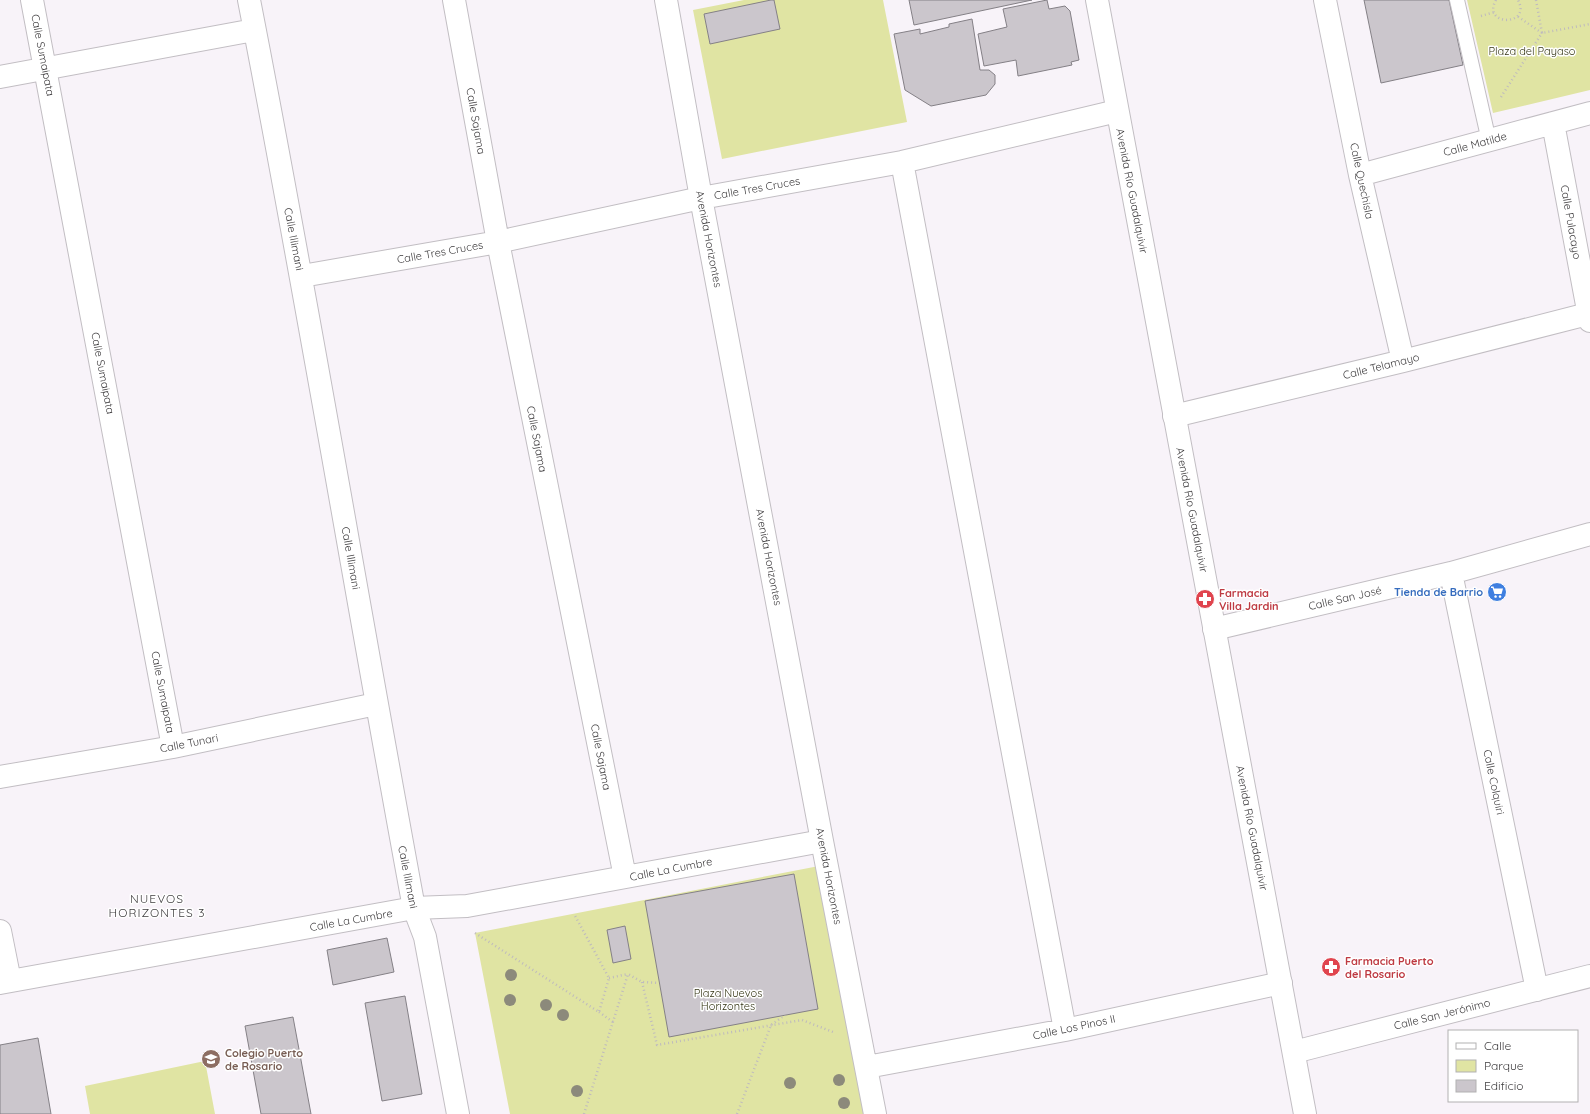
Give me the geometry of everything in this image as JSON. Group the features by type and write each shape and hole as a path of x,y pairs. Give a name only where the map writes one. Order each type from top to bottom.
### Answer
{"street":[{"name":"Calle Sumaipata","path":"32,0 173,747"},
{"name":"Calle Illimani","path":"248,0 302,276 376,704 414,908 425,937 458,1114"},
{"name":"Calle Sajama","path":"454,0 498,242 625,877"},
{"name":"Avenida Horizontes","path":"666,0 701,198 875,1114"},
{"name":"Avenida Río Guadalquivir","path":"1097,0 1305,1114"},
{"name":"Calle Quechisla","path":"1325,0 1360,175 1404,360"},
{"path":"0,77 254,30"},
{"name":"Calle Tres Cruces","path":"302,276 498,242 701,198 902,162 1117,111"},
{"name":"Calle Matilde","path":"1360,175 1590,113"},
{"name":"Calle Pulacayo","path":"1553,123 1589,318"},
{"path":"902,162 1065,1030"},
{"name":"Calle Telamayo","path":"1174,416 1404,360 1589,318"},
{"name":"Calle San José","path":"1214,628 1451,573 1590,534"},
{"name":"Calle Colquiri","path":"1451,573 1537,990"},
{"name":"Calle Tunari","path":"0,776 173,747 376,704"},
{"name":"Calle La Cumbre","path":"5,982 414,908 467,906 822,841"},
{"path":"0,931 5,982"},
{"name":"Calle San Jerónimo","path":"1294,1052 1590,976"},
{"name":"Calle Los Pinos II","path":"867,1067 1065,1030 1281,983"}],"lane":[{"path":"1457,0 1488,141"}],"path":[{"path":"1496,0 1494,12 1498,17 1506,21 1517,16 1520,9 1518,0"},
{"path":"1500,98 1542,33 1536,0"},
{"path":"1476,17 1494,12"},
{"path":"1517,16 1542,33 1590,24"},
{"path":"574,914 609,978 599,1012"},
{"path":"475,934 613,1022"},
{"path":"609,978 628,974 642,982 659,982"},
{"path":"584,1114 628,974"},
{"path":"642,982 657,1045 802,1020 838,1034"},
{"path":"737,1114 771,1025 785,1015"}],"green space":[{"path":"744,0 883,0 907,122 722,159 693,10"},
{"name":"Plaza del Payaso","path":"1467,0 1590,0 1590,90 1493,113"},
{"name":"Plaza Nuevos Horizontes","path":"819,866 867,1114 510,1114 475,933"},
{"path":"205,1061 215,1114 90,1114 85,1086"}],"building":[{"path":"774,0 780,29 710,44 704,14"},
{"path":"909,0 1032,0 914,25"},
{"path":"1047,0 1049,9 1065,6 1070,11 1079,60 1071,62 1072,65 1018,76 1016,60 984,66 978,34 1007,27 1003,9"},
{"path":"1364,0 1449,0 1463,65 1381,83"},
{"path":"972,19 980,70 989,70 995,75 995,84 986,95 931,106 905,90 894,34 920,29 920,34 949,27 949,24"},
{"path":"794,874 818,1009 669,1037 645,901"},
{"path":"625,926 631,959 613,963 607,930"},
{"path":"387,938 394,972 333,985 327,950"},
{"path":"405,996 422,1094 382,1101 365,1003"},
{"path":"293,1017 311,1114 261,1114 245,1026"},
{"path":"38,1038 51,1114 0,1114 0,1045"}],"place":[{"name":"Tienda de Barrio","path":"1497,592"},
{"name":"Farmacia Villa Jardin","path":"1205,599"},
{"name":"Farmacia Puerto del Rosario","path":"1331,967"},
{"name":"Colegio Puerto de Rosario","path":"211,1059"}],"district":[{"name":"NUEVOS HORIZONTES 3","path":"157,905"}]}
